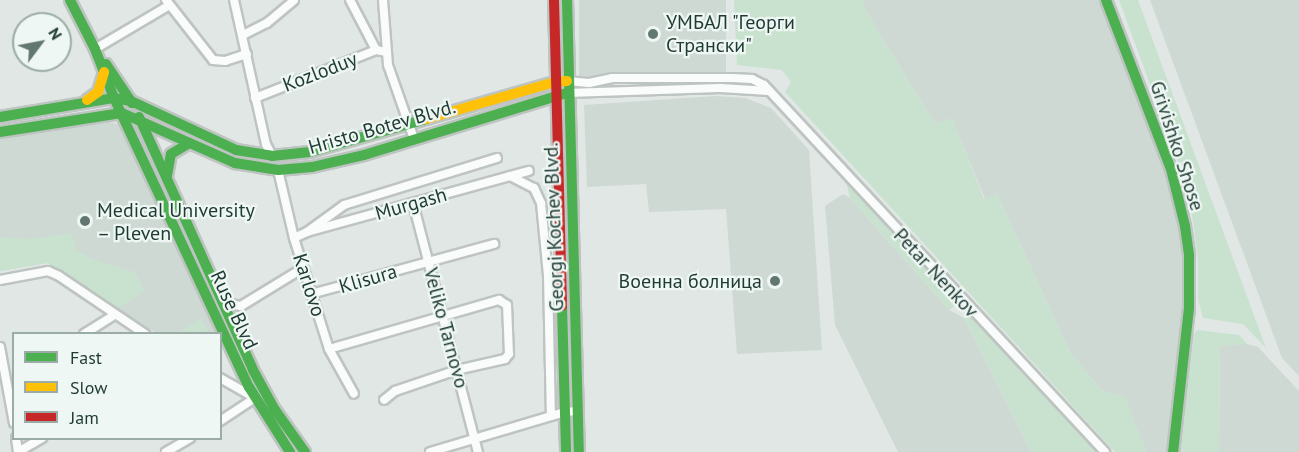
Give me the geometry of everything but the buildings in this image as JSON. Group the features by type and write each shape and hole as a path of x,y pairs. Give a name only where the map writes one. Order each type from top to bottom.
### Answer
{"main road":[{"path":"70,0 95,50 131,101"},
{"name":"Georgi Kochev Blvd.","path":"554,0 555,82 561,94 579,452"},
{"name":"Georgi Kochev Blvd.","path":"566,452 561,94 567,81 567,0"},
{"name":"Grivishko Shose","path":"1106,0 1171,169 1185,226 1189,256 1190,308 1173,452"},
{"name":"Ruse Blvd","path":"95,50 114,98 248,372 305,452"},
{"path":"85,102 98,92 104,71"},
{"name":"Hristo Botev Blvd.","path":"0,117 114,98 131,101 236,150 272,156 310,152 555,82 567,81"},
{"name":"Hristo Botev Blvd.","path":"122,113 235,163 279,170 312,167 364,155 561,94"},
{"name":"Ruse Blvd","path":"131,101 223,302 255,398 290,452"},
{"path":"0,132 122,113"},
{"path":"168,186 167,166 171,154 189,143"}],"street":[{"path":"234,0 266,144 272,156"},
{"path":"243,35 267,23 294,0"},
{"path":"350,0 376,50"},
{"path":"383,0 388,65 414,139"},
{"path":"95,50 117,38 167,3 213,60 225,61 247,54"},
{"name":"Kozloduy","path":"255,98 376,50 386,52"},
{"name":"Petar Nenkov","path":"567,81 589,83 612,78 753,79 770,91 1105,452"},
{"path":"561,94 720,88 770,91"},
{"path":"307,232 344,205 498,158"},
{"name":"Karlovo","path":"279,170 294,238 329,349 354,394"},
{"name":"Murgash","path":"294,238 307,232 529,171"},
{"path":"510,176 534,188 541,202 548,276 551,416"},
{"name":"Veliko Tarnovo","path":"413,204 478,452"},
{"name":"Klisura","path":"311,294 494,244"},
{"path":"223,302 241,306 303,268"},
{"path":"0,280 48,271 143,332"},
{"path":"329,349 443,314 499,300 507,305 509,354 505,359 457,370 395,391 384,400"},
{"path":"86,332 115,315"},
{"path":"550,356 563,336"},
{"path":"0,347 12,410"},
{"path":"224,380 248,372"},
{"path":"222,420 255,398 224,380"},
{"path":"430,452 474,437 565,412 578,411"},
{"path":"18,452 39,440"},
{"path":"166,452 187,440"}],"shaded area":[{"name":"УМБАЛ \"Георги Странски\"","path":"579,0 726,0 726,76 579,76"},
{"path":"862,0 1101,0 1176,202 1183,253 1183,322 1166,452 1146,452 1125,397 1101,390 1070,352 997,194 985,199 952,119 935,124 867,13"},
{"path":"1150,0 1299,0 1299,376 1282,358"},
{"name":"Военна болница","path":"716,96 745,98 771,108 809,150 822,350 737,354 726,209 649,212 646,184 587,187 584,105"},
{"name":"Medical University – Pleven","path":"109,122 126,126 223,327 213,332 154,332 47,263 0,271 0,136"},
{"path":"843,194 850,198 949,310 964,318 1031,452 898,452 835,325 825,206"},
{"path":"1247,344 1258,347 1299,391 1299,452 1219,452 1220,345"}],"green space":[{"path":"734,0 862,0 867,13 935,124 952,118 984,199 997,194 1070,352 1101,390 1125,396 1146,452 1115,452 785,92 791,82 782,70 737,65"},
{"path":"1119,0 1138,0 1266,348 1243,324 1203,318 1198,299 1198,260 1191,208 1175,152"},
{"path":"851,179 961,302 949,310 850,198 846,182"},
{"path":"71,233 77,251 103,263 135,272 145,291 118,308 47,263 0,271 0,237 32,239"},
{"path":"973,309 1106,452 1031,452 964,318"},
{"path":"201,319 208,330 205,332 179,332"},
{"path":"1197,330 1239,335 1247,344 1220,346 1219,452 1180,452 1193,336"}],"traffic: fast":[{"path":"70,0 95,49 114,98 249,387 290,452"},
{"path":"567,0 579,452"},
{"path":"1106,0 1171,169 1185,226 1189,256 1189,308 1173,452"},
{"path":"106,64 132,103"},
{"path":"0,132 122,113 235,163 278,170 312,167 364,155 567,93"},
{"path":"0,117 114,98 131,101 236,150 272,156 310,152 426,119"},
{"path":"139,117 253,370 275,410 305,452"},
{"path":"167,176 171,154 189,143"},
{"path":"562,306 566,452"}],"traffic: slow":[{"path":"87,100 98,92 104,72"},
{"path":"426,119 555,82 567,81"}],"traffic: jam":[{"path":"554,0 562,306"}],"place":[{"name":"УМБАЛ \"Георги Странски\"","path":"653,34"},
{"name":"Medical University – Pleven","path":"85,221"},
{"name":"Военна болница","path":"775,281"}]}
